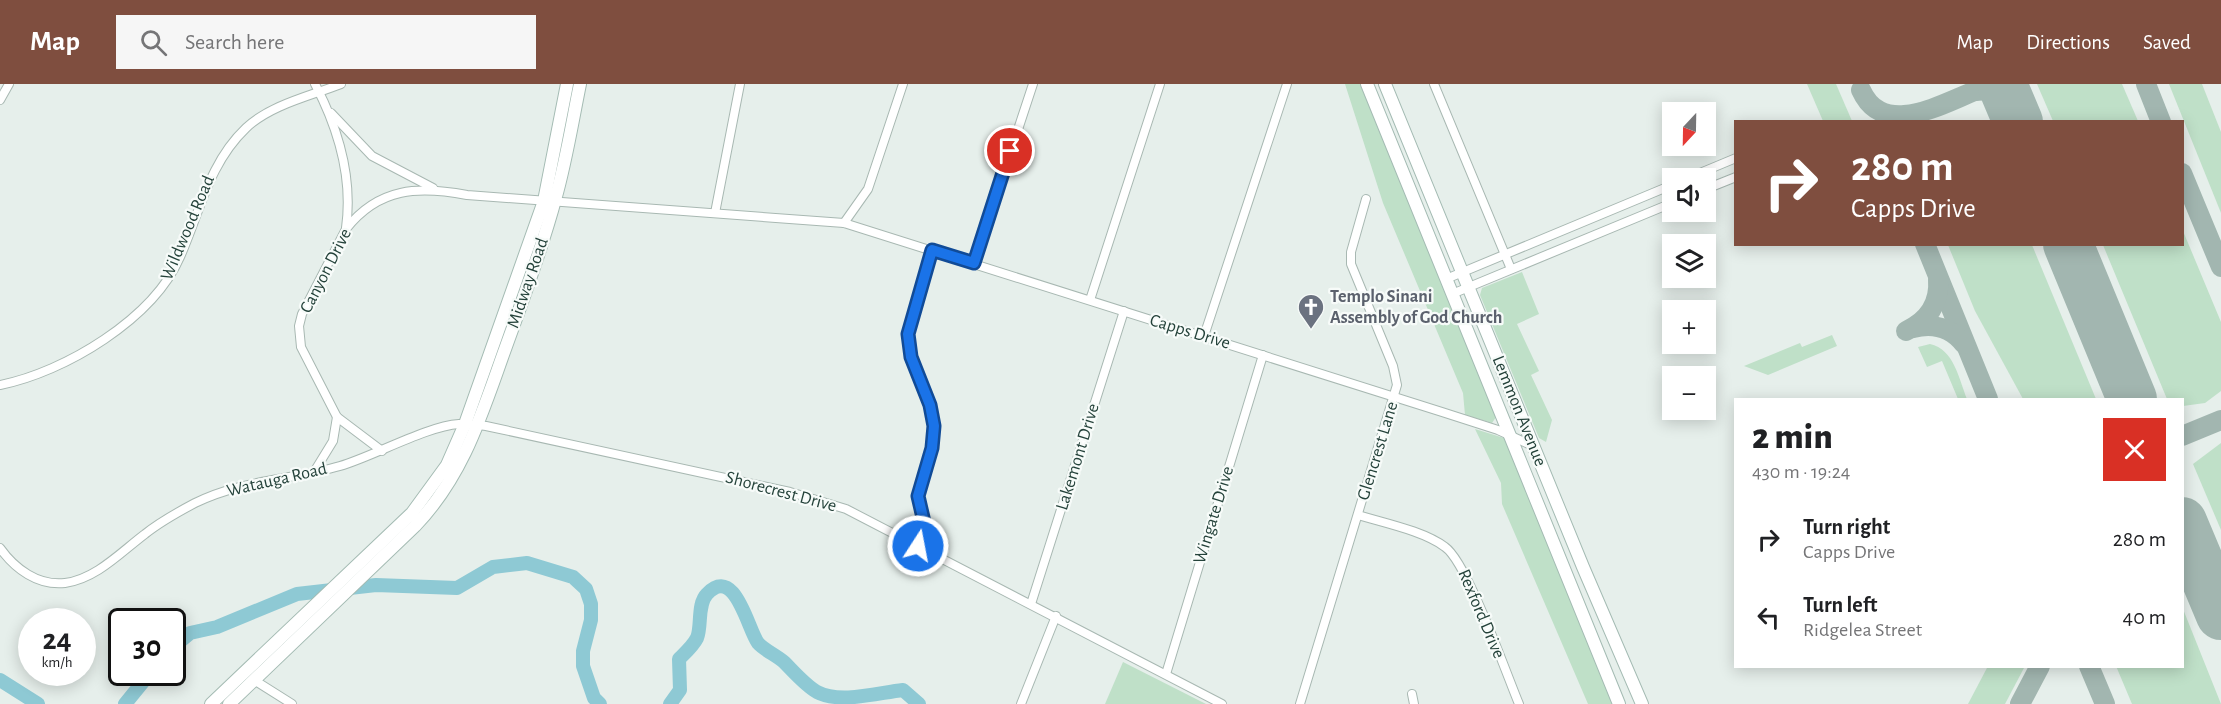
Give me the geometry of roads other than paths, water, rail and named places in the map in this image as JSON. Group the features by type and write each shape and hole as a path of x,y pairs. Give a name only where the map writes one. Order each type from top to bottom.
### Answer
{"main road":[{"path":"549,201 567,84"},
{"path":"549,201 580,84"},
{"name":"Lemmon Avenue","path":"1367,84 1565,574 1620,704"},
{"name":"Lemmon Avenue","path":"1385,84 1582,567 1642,704"},
{"name":"Midway Road","path":"211,704 249,676 316,620 436,504 457,472 471,425 549,201"},
{"name":"Midway Road","path":"229,704 249,676 298,619 412,513 427,495 471,425"},
{"path":"1565,574 1582,567"}],"street":[{"name":"Wildwood Road","path":"0,385 38,375 74,359 146,306 164,286 176,265 214,169 231,143 258,118 317,88 340,84"},
{"path":"715,213 740,84"},
{"path":"549,201 844,223 868,189 903,84"},
{"path":"974,263 1033,84"},
{"path":"1090,300 1160,84"},
{"path":"1204,336 1287,84"},
{"path":"1434,84 1511,269"},
{"path":"0,100 5,86"},
{"path":"317,88 328,111 350,188 346,229"},
{"path":"328,111 372,156 434,189"},
{"path":"1712,168 1734,159"},
{"path":"1716,185 1733,178 1724,163"},
{"name":"Canyon Drive","path":"382,451 338,417 325,389 305,358 299,326 306,305 346,229 363,210 382,198 404,191 434,189 467,195 549,201"},
{"path":"1446,279 1661,190"},
{"name":"Glencrest Lane","path":"1300,704 1397,385 1393,366 1351,264 1351,252 1366,199"},
{"path":"1452,294 1662,207"},
{"path":"1619,208 1625,222"},
{"name":"Capps Drive","path":"844,223 1394,397 1510,435 1534,447"},
{"path":"918,546 924,522 918,496 932,448 934,426 930,405 911,357 908,334 932,250"},
{"name":"Lakemont Drive","path":"1031,604 1124,311"},
{"name":"Wingate Drive","path":"1166,674 1263,355"},
{"path":"314,472 333,441 338,417"},
{"name":"Watauga Road","path":"0,549 15,567 34,578 53,583 73,582 94,573 147,532 203,500 253,483 314,472 382,451 438,429 471,425"},
{"name":"Shorecrest Drive","path":"471,425 646,460 815,499 846,509 1222,704"},
{"name":"Rexford Drive","path":"1358,515 1437,542 1452,552 1464,573 1519,704"},
{"path":"1021,704 1056,616"},
{"path":"249,676 292,704"},
{"path":"1412,694 1414,704"}],"waterway":[{"path":"186,636 190,633 217,627 297,594 376,585 457,588 493,567 527,563 573,577 586,589 591,604 591,620 583,651 583,666 594,698 600,704"},
{"path":"670,704 680,690 679,659 697,638 704,598 717,587 725,587 733,593 758,643 784,662 817,692 836,697 847,697 903,690 919,704"},
{"path":"0,680 38,704"},
{"path":"125,704 140,686"}],"place":[{"name":"Templo Sinani Assembly of God Church","path":"1311,330"}]}
